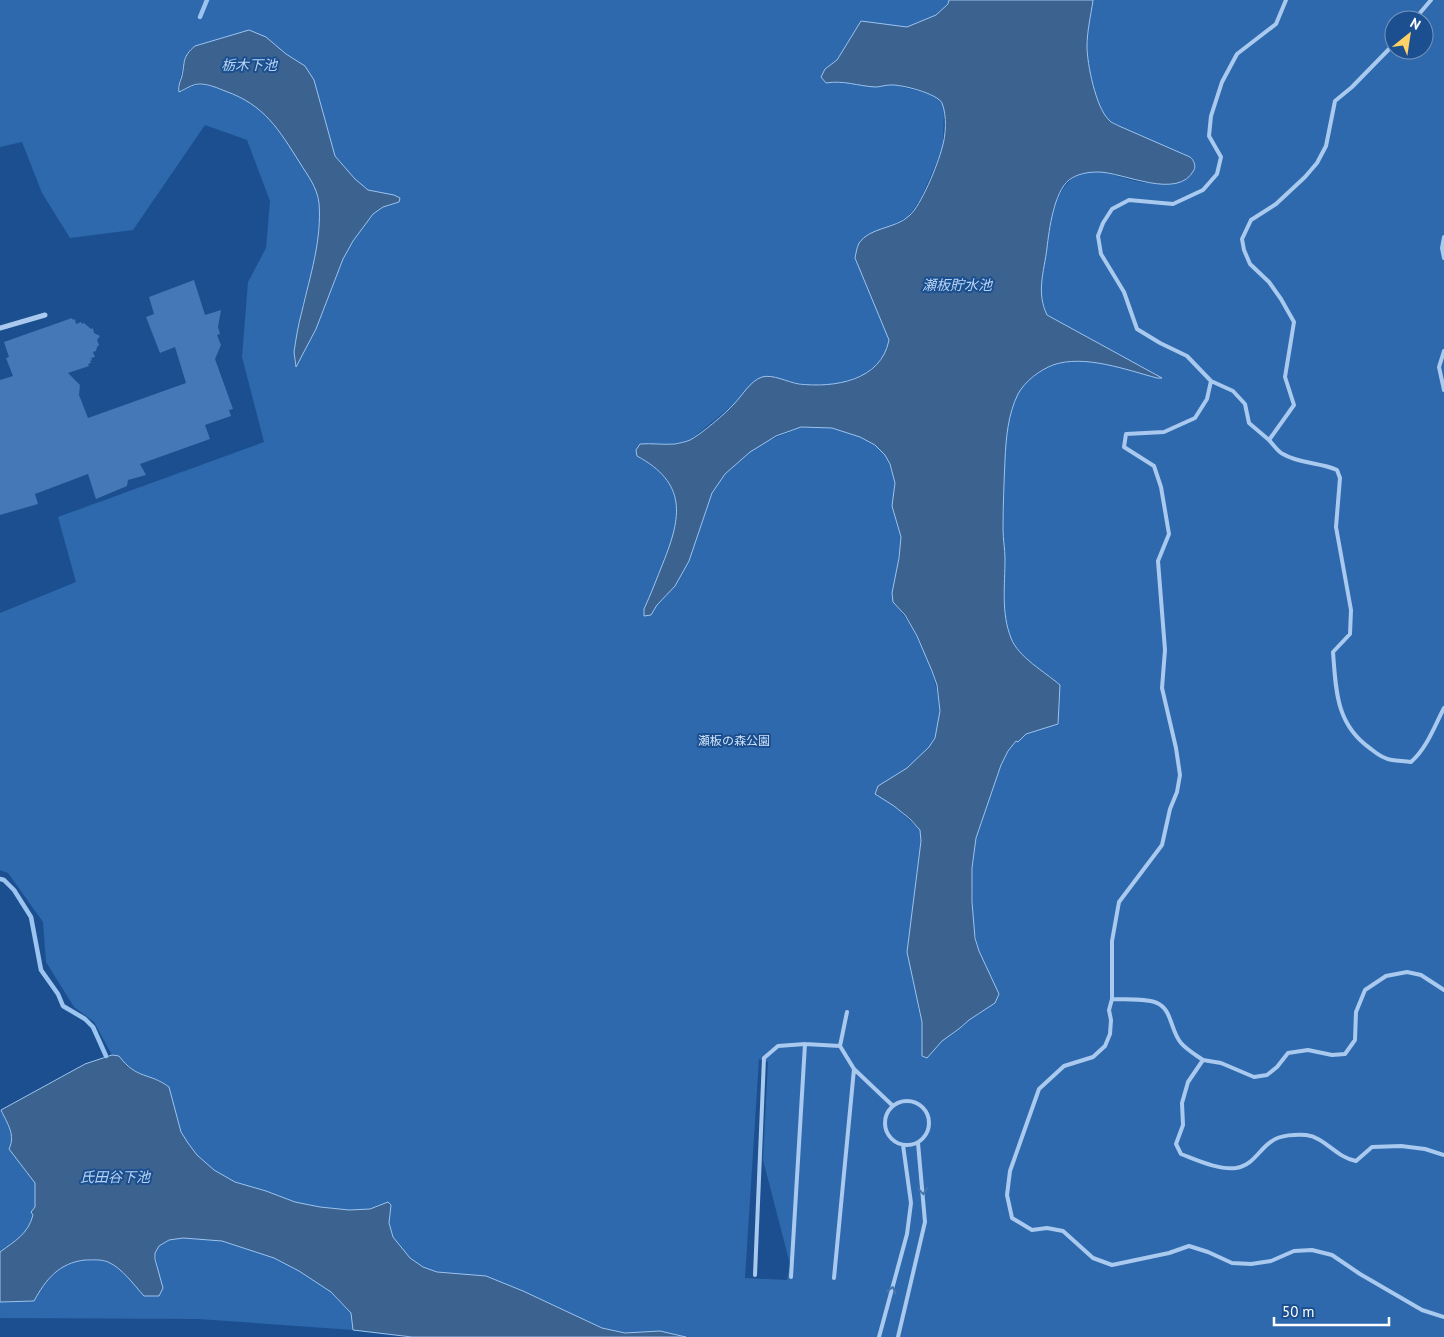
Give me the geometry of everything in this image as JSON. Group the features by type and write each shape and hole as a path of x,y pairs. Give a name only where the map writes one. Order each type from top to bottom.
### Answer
{"street":[{"path":"0,328 46,315"}],"lane":[{"path":"1286,0 1276,24 1237,54 1222,82 1212,116 1209,136 1221,157 1217,174 1203,190 1173,204 1129,200 1112,209 1103,223 1098,236 1101,254 1124,292 1137,329 1187,356 1211,382 1233,391 1245,404 1249,423 1282,454 1299,460 1329,466 1337,470 1340,478 1336,527 1351,618 1350,634 1333,652 1335,685 1340,710 1347,726 1361,742 1377,754 1390,760 1411,762 1419,755 1427,742 1444,708"},
{"path":"1422,10 1431,0"},
{"path":"1269,440 1294,405 1285,377 1294,322 1269,282 1250,264 1242,239 1251,220 1276,204 1306,177 1326,146 1335,101 1352,87 1384,54"},
{"path":"1444,237 1442,248 1444,258"},
{"path":"1444,350 1439,367 1444,390"},
{"path":"1211,382 1206,399 1195,418 1164,432 1126,434 1124,447 1154,466 1161,487 1169,534 1158,561 1165,650 1162,688 1176,748 1180,775 1162,845 1119,902 1112,941 1112,999 1109,1010 1111,1020 1110,1034 1105,1046 1093,1057 1064,1066 1039,1089 1010,1171 1006,1195 1012,1218 1032,1230 1047,1228 1063,1231 1093,1258 1112,1265 1169,1253 1189,1246 1232,1263 1251,1264 1271,1261 1294,1251 1312,1250 1332,1255 1360,1274 1422,1310 1444,1317"},
{"path":"1112,999 1147,1001 1159,1004 1168,1014 1172,1028 1181,1044 1203,1060 1220,1063 1254,1077 1267,1075 1278,1066 1288,1053 1308,1050 1332,1056 1345,1054 1355,1040 1356,1012 1365,990 1386,976 1407,972 1421,975 1444,990"},
{"path":"848,1012 840,1046 854,1069 893,1106"},
{"path":"755,1275 764,1058 778,1046 805,1044 840,1046"},
{"path":"791,1277 805,1044"},
{"path":"1203,1060 1188,1082 1182,1103 1183,1125 1176,1144 1181,1154 1214,1165 1236,1168 1251,1162 1272,1140 1285,1136 1307,1135 1322,1140 1346,1159 1356,1161 1372,1147 1401,1146 1425,1149 1444,1156"},
{"path":"834,1278 854,1069"},
{"path":"913,1101 925,1109 929,1116 928,1132 918,1143 911,1145 896,1143 887,1132 886,1118 893,1106 899,1102 913,1101"},
{"path":"898,1337 925,1222 918,1143"},
{"path":"879,1337 908,1234 911,1203 903,1145"}],"green space":[{"name":"瀬板の森公園","path":"0,0 949,0 947,5 938,14 913,26 885,26 861,21 837,60 825,69 826,83 847,82 878,87 891,84 933,95 941,101 944,109 943,148 921,198 909,216 885,229 869,234 855,258 889,340 886,352 876,365 865,374 844,382 821,386 773,377 749,387 734,404 689,441 673,444 640,444 637,456 653,466 665,478 672,489 676,502 674,530 644,609 651,615 657,605 675,586 689,561 712,493 725,474 763,443 801,427 832,428 860,437 875,445 885,455 890,464 895,483 892,506 901,537 893,602 914,632 924,651 932,671 939,712 937,731 930,746 913,764 878,786 876,794 894,806 920,830 921,841 913,903 918,1007 922,1022 922,1055 927,1058 942,1041 995,1003 999,994 979,951 973,926 972,868 976,838 1001,765 1008,751 1016,741 1026,734 1058,724 1060,685 1019,652 1011,638 1006,619 1003,529 1005,452 1010,418 1015,401 1021,389 1034,376 1049,367 1066,362 1079,361 1108,364 1162,378 1047,315 1042,297 1043,271 1052,217 1061,192 1068,182 1078,175 1090,172 1106,173 1139,182 1162,183 1194,170 1194,163 1190,157 1112,123 1104,114 1096,96 1087,54 1093,0 1444,0 1444,1337 686,1337 660,1331 625,1333 602,1328 486,1276 437,1272 423,1267 410,1258 393,1237 389,1223 391,1205 382,1204 370,1209 349,1210 320,1207 295,1202 235,1182 214,1171 197,1155 181,1132 169,1087 162,1082 137,1072 125,1064 119,1056 112,1055 94,1022 74,1007 46,962 43,922 8,873 0,870 0,613 76,582 58,517 264,442 242,357 248,282 266,248 270,201 247,140 205,125 133,230 70,238 42,193 22,142 0,147","holes":["249,30 305,66 314,80 335,156 355,179 368,190 399,202 383,207 373,214 353,241 343,259 316,329 296,367 294,352 320,227 318,196 313,181 278,128 267,116 249,102 232,93 210,86 196,85 182,91 178,87 185,60 190,50 195,46","759,1059 768,1062 763,1160 790,1264 787,1280 745,1278"]},
{"path":"0,1109 11,1133 12,1138 9,1149 35,1183 35,1207 30,1227 0,1252"},
{"path":"183,1238 222,1241 274,1258 299,1271 331,1292 351,1313 353,1330 198,1319 0,1318 0,1302 34,1301 54,1273 68,1265 85,1260 102,1260 118,1268 144,1296 158,1269 155,1253 159,1246 169,1240"}],"water":[{"name":"瀬板貯水池","path":"949,0 1093,0 1087,54 1096,96 1104,114 1112,123 1190,157 1194,161 1195,167 1186,179 1176,183 1163,184 1149,183 1109,173 1090,172 1082,174 1069,180 1056,202 1051,222 1041,290 1047,315 1162,378 1105,364 1078,361 1065,362 1048,367 1033,376 1021,389 1015,402 1010,418 1005,452 1003,529 1006,619 1011,638 1019,652 1060,685 1058,724 1026,734 1018,742 1016,741 1008,751 1001,765 976,838 972,868 975,938 999,994 995,1003 942,1041 927,1058 922,1056 922,1022 907,952 921,841 920,830 894,806 875,794 878,786 907,768 929,747 935,738 940,711 937,685 917,636 905,615 893,602 892,593 901,537 892,506 895,483 890,464 885,455 875,445 860,437 832,428 801,427 776,436 750,452 725,474 712,493 689,561 675,586 657,605 651,615 644,616 644,609 674,530 676,502 672,489 665,478 653,466 637,456 636,450 640,444 675,444 690,440 719,418 750,385 762,377 775,377 799,384 827,385 841,383 866,373 876,365 884,354 889,340 855,258 859,243 864,238 869,234 903,220 914,211 919,203 940,155 945,132 944,108 942,103 934,96 910,88 895,85 875,87 826,83 821,77 825,69 837,60 861,21 907,27 936,15 948,4"},
{"name":"栃木下池","path":"249,30 266,37 286,54 305,66 314,80 335,156 355,179 368,190 400,198 399,202 383,207 373,214 353,241 343,259 316,329 296,367 294,352 296,337 315,258 319,231 319,203 314,187 278,129 261,111 239,97 216,87 200,84 179,92 185,60 188,53 195,46"},
{"name":"氏田谷下池","path":"112,1055 119,1056 125,1064 137,1072 162,1082 169,1087 181,1132 188,1143 197,1155 214,1170 235,1182 295,1202 320,1207 349,1210 370,1209 388,1202 391,1205 389,1223 393,1237 410,1258 423,1267 437,1272 486,1276 602,1328 625,1333 660,1331 686,1337 412,1337 353,1330 351,1313 331,1292 299,1271 274,1258 222,1241 183,1238 169,1240 159,1246 155,1253 163,1288 159,1296 144,1296 123,1272 108,1262 85,1260 68,1265 54,1273 34,1301 0,1302 0,1252 16,1240 28,1227 33,1215 31,1212 35,1207 35,1183 9,1149 12,1139 11,1134 1,1110 85,1064"}],"building":[{"path":"194,280 205,315 221,310 218,327 220,334 217,335 221,345 215,359 233,409 229,410 231,416 205,425 210,439 140,464 146,475 128,480 127,486 96,499 88,474 35,494 38,504 0,515 0,380 13,376 6,358 9,357 4,342 72,318 73,320 75,319 76,324 81,322 91,329 93,328 94,333 100,336 97,340 99,345 96,351 93,352 95,357 91,358 89,366 68,373 80,385 79,395 88,418 186,383 175,347 160,353 146,317 154,314 149,297"}],"waterway":[{"path":"200,17 207,0"},
{"path":"0,879 4,880 14,890 31,917 41,970 58,994 63,1006 85,1019 93,1027 106,1056"}]}
